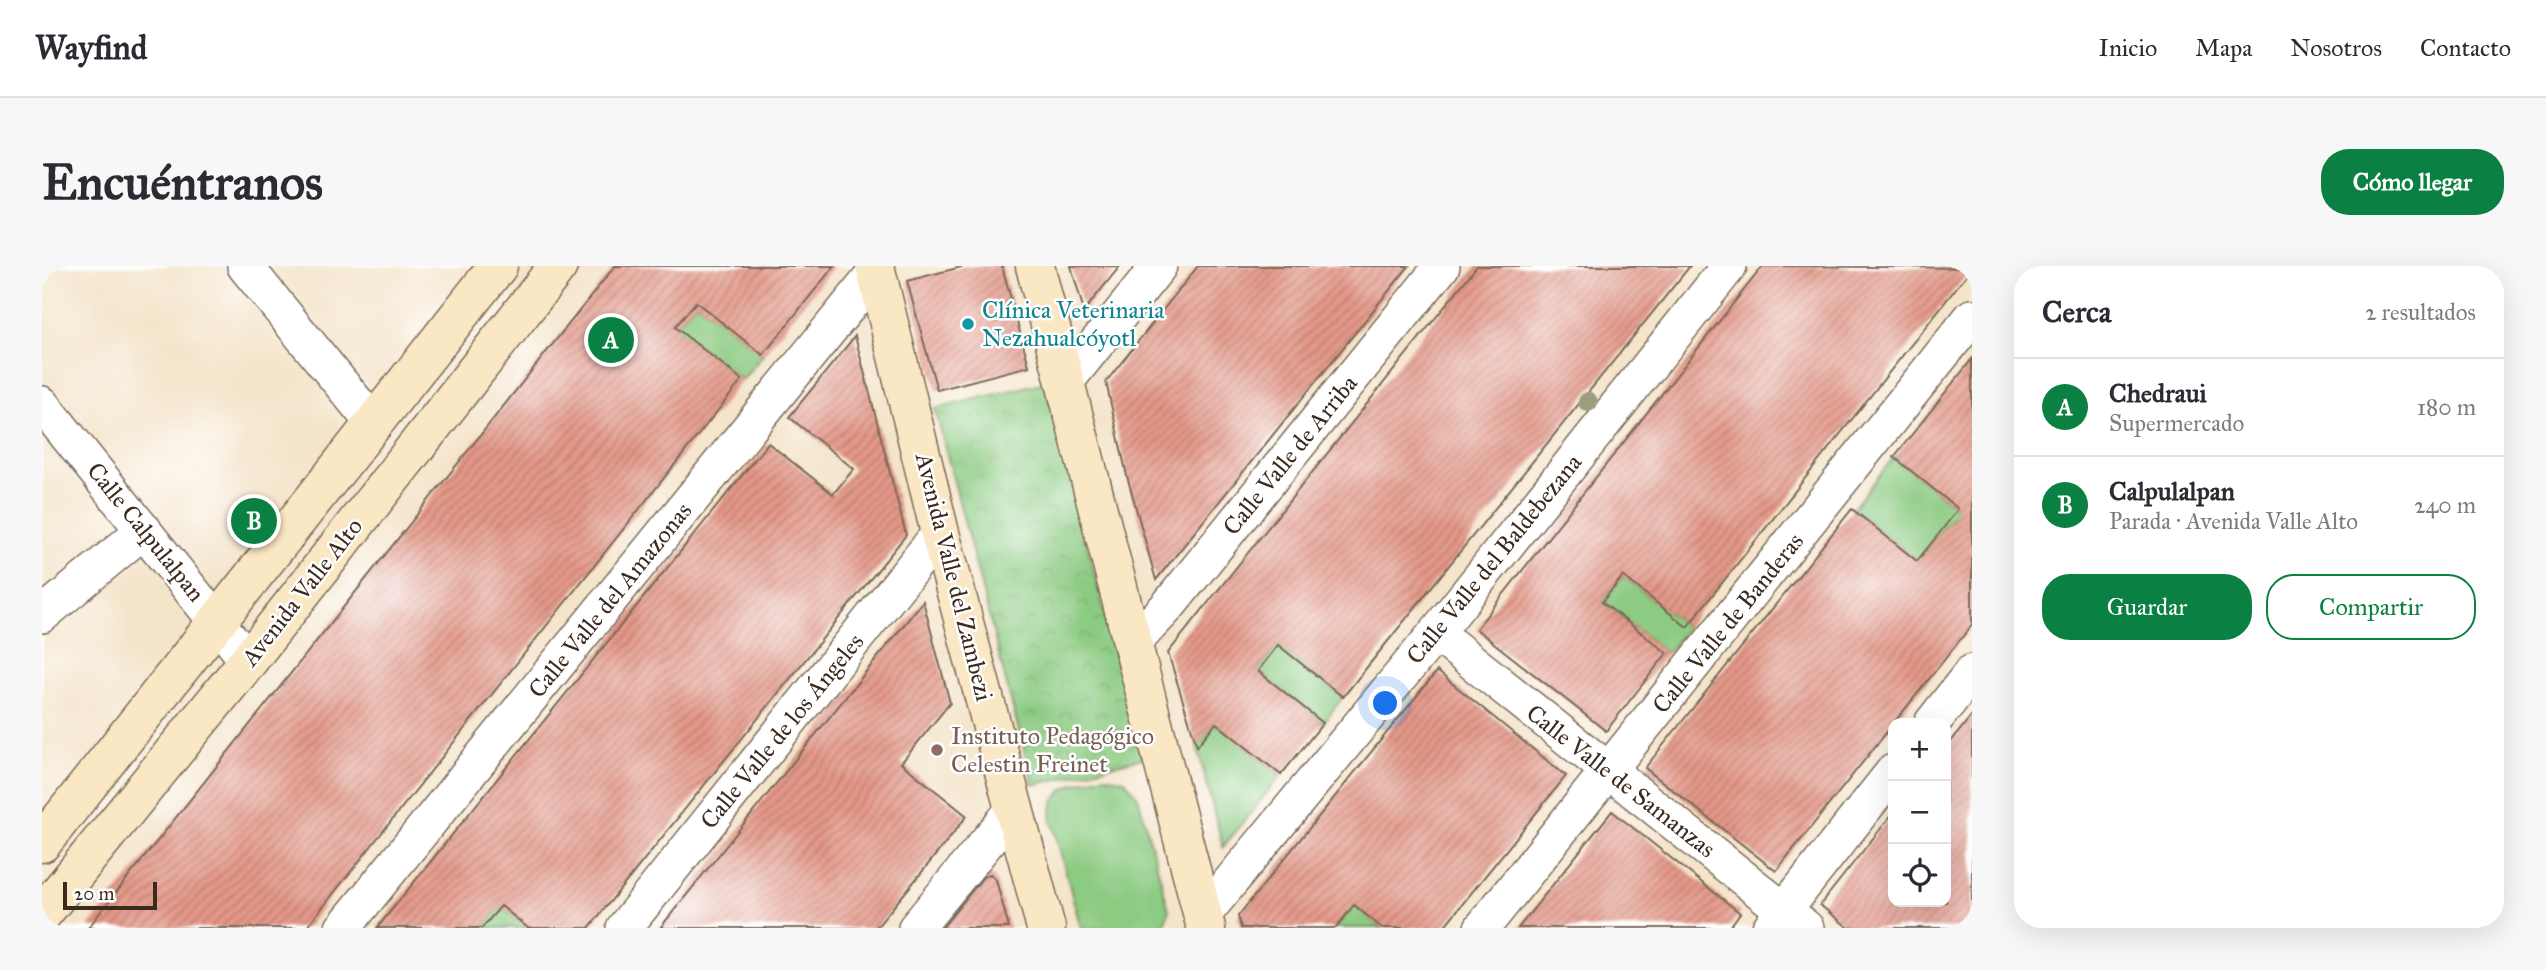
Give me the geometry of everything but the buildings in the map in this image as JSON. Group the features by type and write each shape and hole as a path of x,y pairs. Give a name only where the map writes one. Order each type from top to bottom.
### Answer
{"street":[{"path":"245,266 374,424"},
{"name":"Avenida Valle Alto","path":"42,914 248,661 558,266"},
{"path":"1035,266 1067,380 1205,921"},
{"path":"1067,380 1159,266"},
{"name":"Calle Valle de Arriba","path":"1134,642 1168,606 1443,266"},
{"name":"Calle Valle del Baldebezana","path":"1205,921 1729,266"},
{"name":"Avenida Valle Alto","path":"42,843 374,424 492,269"},
{"name":"Avenida Valle del Zambezi","path":"876,269 940,533 1046,928"},
{"name":"Calle Valle del Amazonas","path":"343,928 876,269"},
{"name":"Calle Valle de Banderas","path":"1482,928 1972,317"},
{"name":"Calle Calpulalpan","path":"42,404 248,661"},
{"path":"42,615 144,530"},
{"name":"Calle Valle de los Ángeles","path":"624,928 940,533"},
{"name":"Calle Valle de Samanzas","path":"1436,633 1787,922"},
{"path":"1936,718 1972,672"},
{"path":"1787,922 1888,779"},
{"path":"916,928 1015,808"}],"green space":[{"path":"696,302 763,355 742,380 675,327"},
{"path":"1045,382 1142,758 1033,785 935,409"},
{"path":"1894,457 1958,509 1917,561 1852,509"},
{"path":"1623,576 1687,627 1667,653 1602,602"},
{"path":"1278,645 1343,697 1323,723 1258,671"},
{"path":"1216,723 1281,775 1223,847 1197,746"},
{"path":"1105,776 1125,780 1138,797 1169,910 1163,928 1081,928 1051,818 1052,807 1056,798 1068,787"},
{"path":"1354,905 1382,928 1336,928"},
{"path":"501,906 528,928 482,928"}],"place":[{"name":"Clínica Veterinaria Nezahualcóyotl","path":"968,324"},
{"name":"Chedraui","path":"611,340"},
{"name":"Calpulalpan","path":"254,521"},
{"name":"Instituto Pedagógico Celestin Freinet","path":"937,750"}]}
